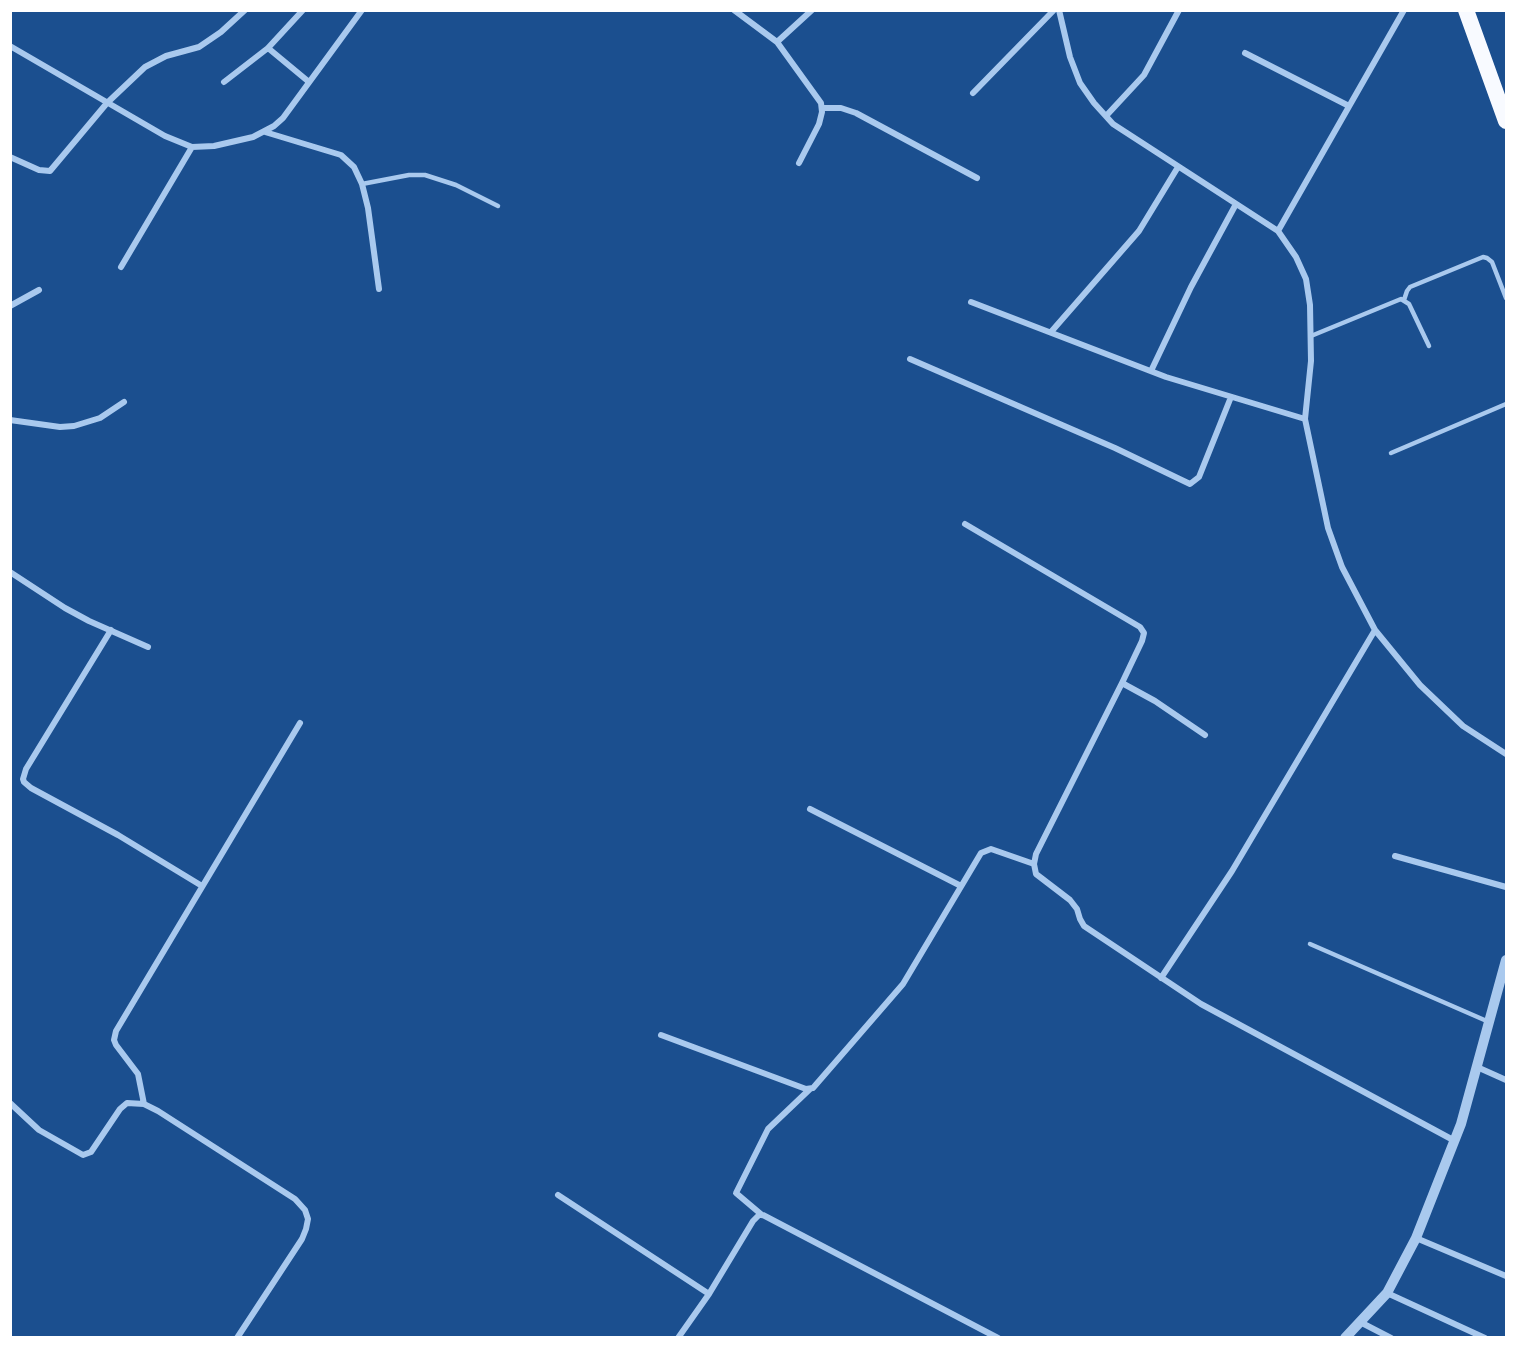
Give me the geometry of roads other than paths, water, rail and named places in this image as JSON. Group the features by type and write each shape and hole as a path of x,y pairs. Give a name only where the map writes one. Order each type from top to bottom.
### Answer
{"highway":[{"path":"1466,10 1506,121"}],"street":[{"path":"10,157 39,170 50,171 107,103 155,60 198,47 220,32 245,10"},
{"path":"224,82 268,48 303,10"},
{"path":"10,46 165,136 192,147 214,146 253,137 265,132 283,118 362,10"},
{"path":"734,10 777,42 818,98 822,108 819,124 799,163"},
{"path":"777,42 812,10"},
{"path":"973,93 1054,10"},
{"path":"1059,10 1070,57 1080,83 1094,104 1113,124 1278,231 1296,257 1306,279 1310,305 1311,362 1305,418 1328,528 1342,567 1375,630 1437,703 1462,726 1506,754"},
{"path":"1106,116 1144,75 1179,10"},
{"path":"1278,231 1404,10"},
{"path":"268,48 309,82"},
{"path":"1245,53 1349,106"},
{"path":"822,108 841,108 856,113 977,178"},
{"path":"265,132 342,155 354,167 362,184 368,208 379,289"},
{"path":"121,267 192,147"},
{"path":"1051,332 1139,231 1178,167"},
{"path":"1151,371 1191,287 1236,204"},
{"path":"10,306 39,290"},
{"path":"971,302 1151,371 1305,418"},
{"path":"910,359 1115,448 1190,484 1199,477 1231,397"},
{"path":"10,420 60,427 74,426 100,418 124,402"},
{"path":"964,524 1143,630 1142,641 1122,683 1036,854 1034,869 1040,878 1075,905 1084,926 1201,1004 1455,1141"},
{"path":"10,572 65,608 148,647"},
{"path":"111,630 26,769 24,782 202,886"},
{"path":"1161,978 1232,871 1375,630"},
{"path":"1122,683 1155,701 1205,735"},
{"path":"144,1104 138,1074 116,1045 114,1036 300,723"},
{"path":"810,809 961,886"},
{"path":"998,1338 763,1215 736,1193 768,1129 810,1089 903,984 983,850 991,849 1034,864"},
{"path":"1395,856 1506,887"},
{"path":"1345,1338 1387,1293 1416,1238 1461,1124 1506,960"},
{"path":"661,1035 810,1089"},
{"path":"1477,1067 1506,1080"},
{"path":"10,1103 39,1130 83,1155 91,1152 120,1109 127,1104 144,1104 158,1110 295,1198 305,1210 308,1219 302,1239 237,1338"},
{"path":"558,1195 709,1294"},
{"path":"678,1338 709,1294 753,1221 759,1215 763,1215"},
{"path":"1416,1238 1506,1275"},
{"path":"1387,1293 1485,1338"},
{"path":"1360,1322 1391,1338"}],"lane":[{"path":"362,184 409,175 425,175 456,184 498,206"},
{"path":"1404,300 1410,287 1483,257 1492,262 1506,298"},
{"path":"1311,336 1398,300 1404,300 1413,310 1429,346"},
{"path":"1391,453 1506,404"},
{"path":"1310,944 1490,1022"}]}
